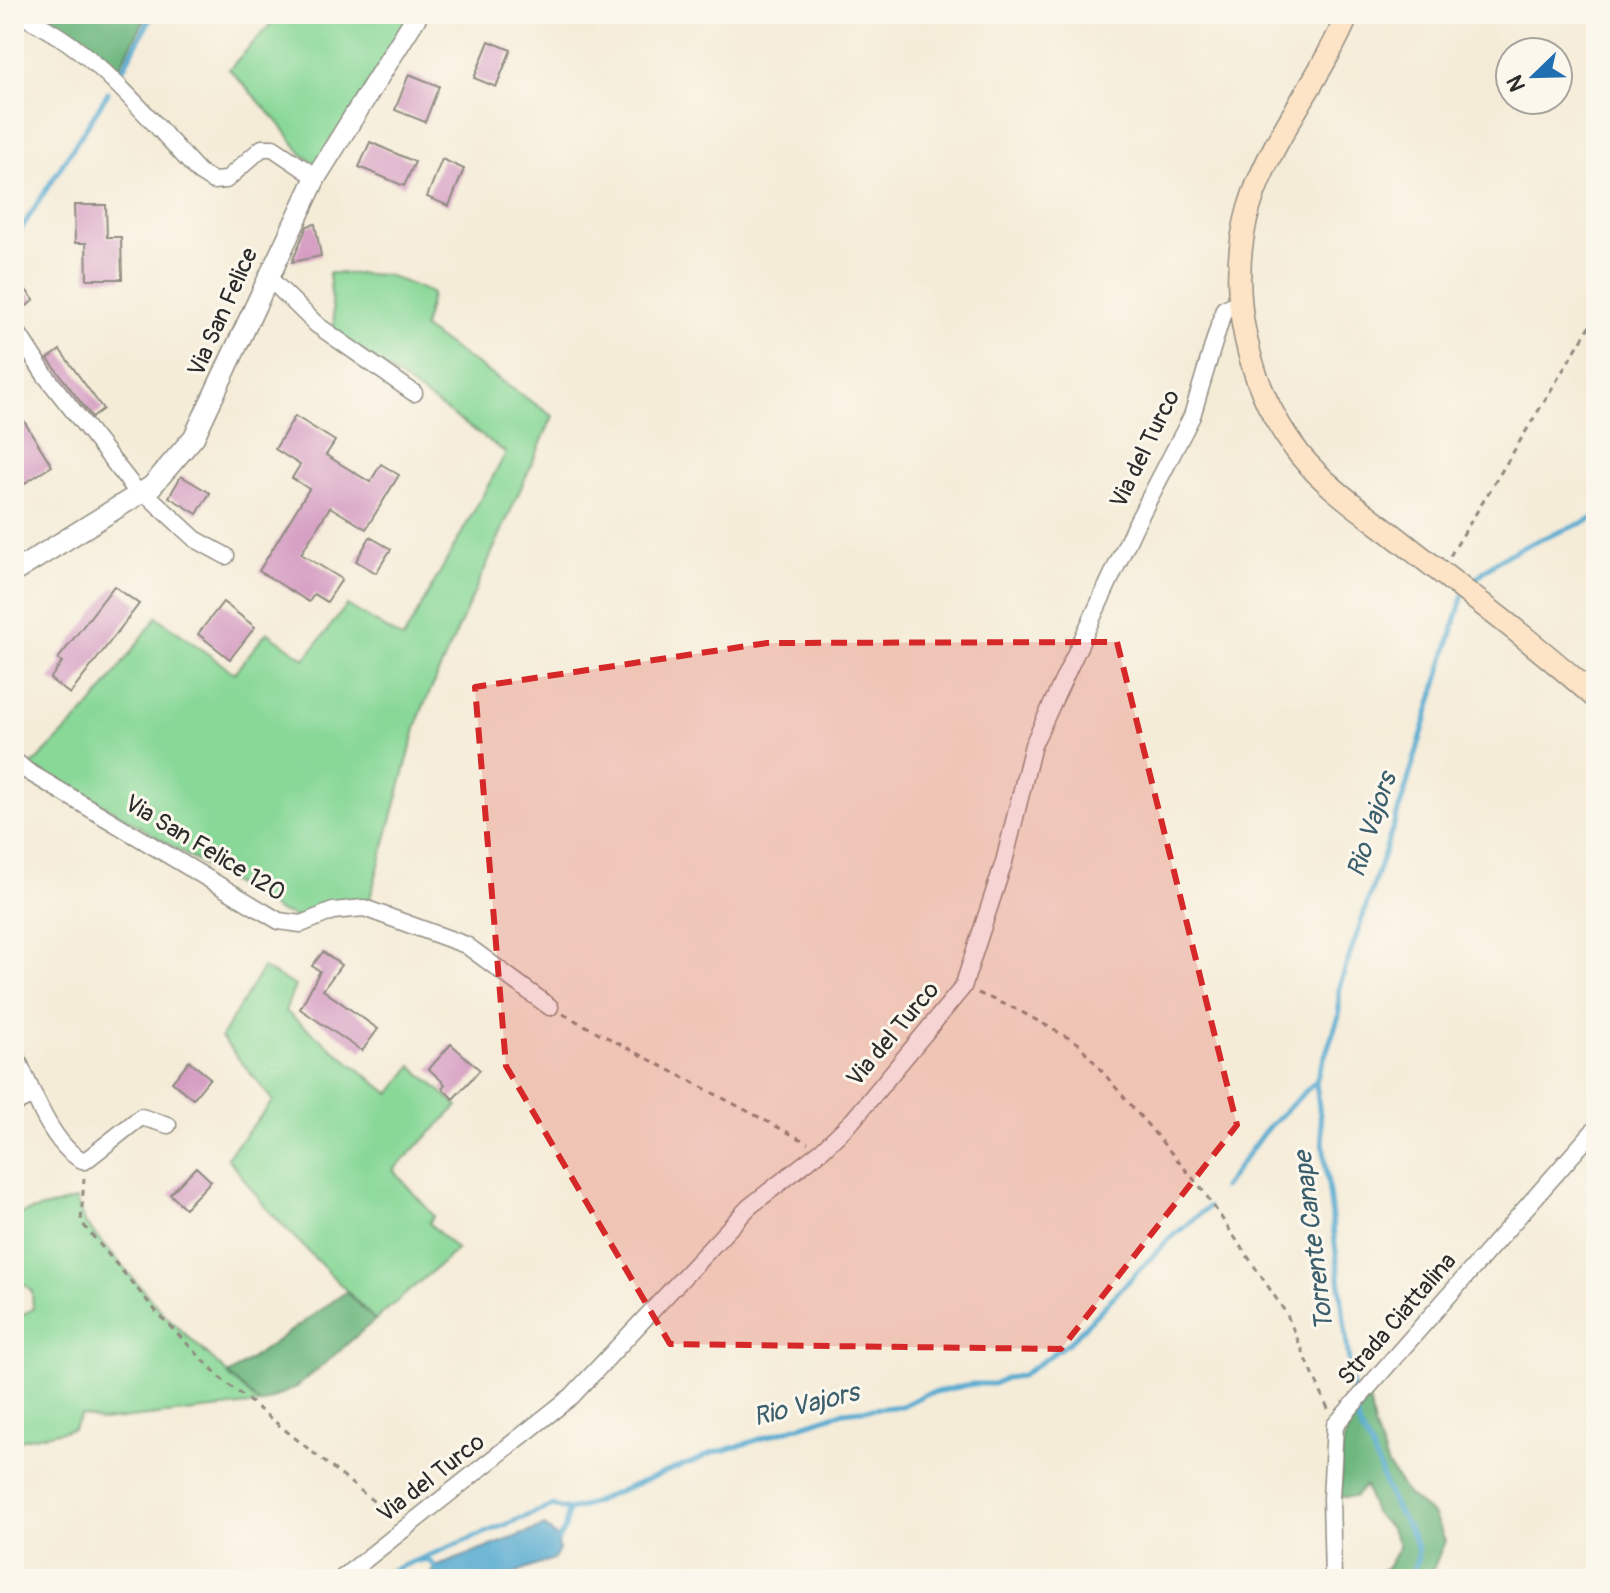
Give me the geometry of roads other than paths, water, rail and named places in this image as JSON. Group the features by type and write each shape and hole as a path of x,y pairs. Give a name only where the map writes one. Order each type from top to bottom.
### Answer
{"main road":[{"path":"1348,14 1334,48 1263,167 1248,211 1240,258 1241,301 1245,339 1254,373 1301,456 1335,489 1596,698"}],"street":[{"path":"17,14 47,26 80,48 199,172 213,181 226,180 262,148 273,148 316,177"},
{"name":"Via San Felice","path":"14,572 152,486 194,437 233,360 268,277 316,177 418,14"},
{"path":"268,277 317,325 414,393"},
{"name":"Via del Turco","path":"341,1579 572,1396 749,1207 822,1150 853,1120 963,987 1004,862 1033,745 1135,526 1192,416 1224,309 1241,301"},
{"path":"14,327 45,375 141,493 195,539 226,556"},
{"name":"Via San Felice 120","path":"14,760 27,771 279,921 301,924 333,911 364,908 466,945 550,1007"},
{"path":"14,1052 34,1095 64,1146 75,1157 85,1161 141,1117 168,1125"},
{"path":"14,1104 34,1095"},
{"name":"Strada Ciattalina","path":"1333,1579 1331,1498 1335,1425 1596,1128"}],"water":[{"path":"545,1526 558,1540 559,1550 554,1559 499,1579 430,1579 435,1567"}],"waterway":[{"path":"121,72 153,14"},
{"path":"14,240 108,93"},
{"name":"Rio Vajors","path":"1469,587 1481,574 1511,553 1596,517"},
{"name":"Rio Vajors","path":"1223,1188 1264,1132 1316,1081 1339,1016 1339,987 1404,794 1463,595"},
{"name":"Torrente Canape","path":"1316,1082 1353,1396"},
{"name":"Rio Vajors","path":"370,1579 552,1506 568,1510 582,1507 711,1453 843,1412 902,1406 926,1394 973,1384 994,1384 1005,1378 1021,1376 1071,1341 1167,1241 1208,1207"},
{"name":"Torrente Canape","path":"1356,1413 1391,1499 1414,1539 1417,1560 1403,1579"},
{"path":"558,1540 565,1528 568,1510"},
{"path":"419,1561 430,1561 435,1567"}]}
